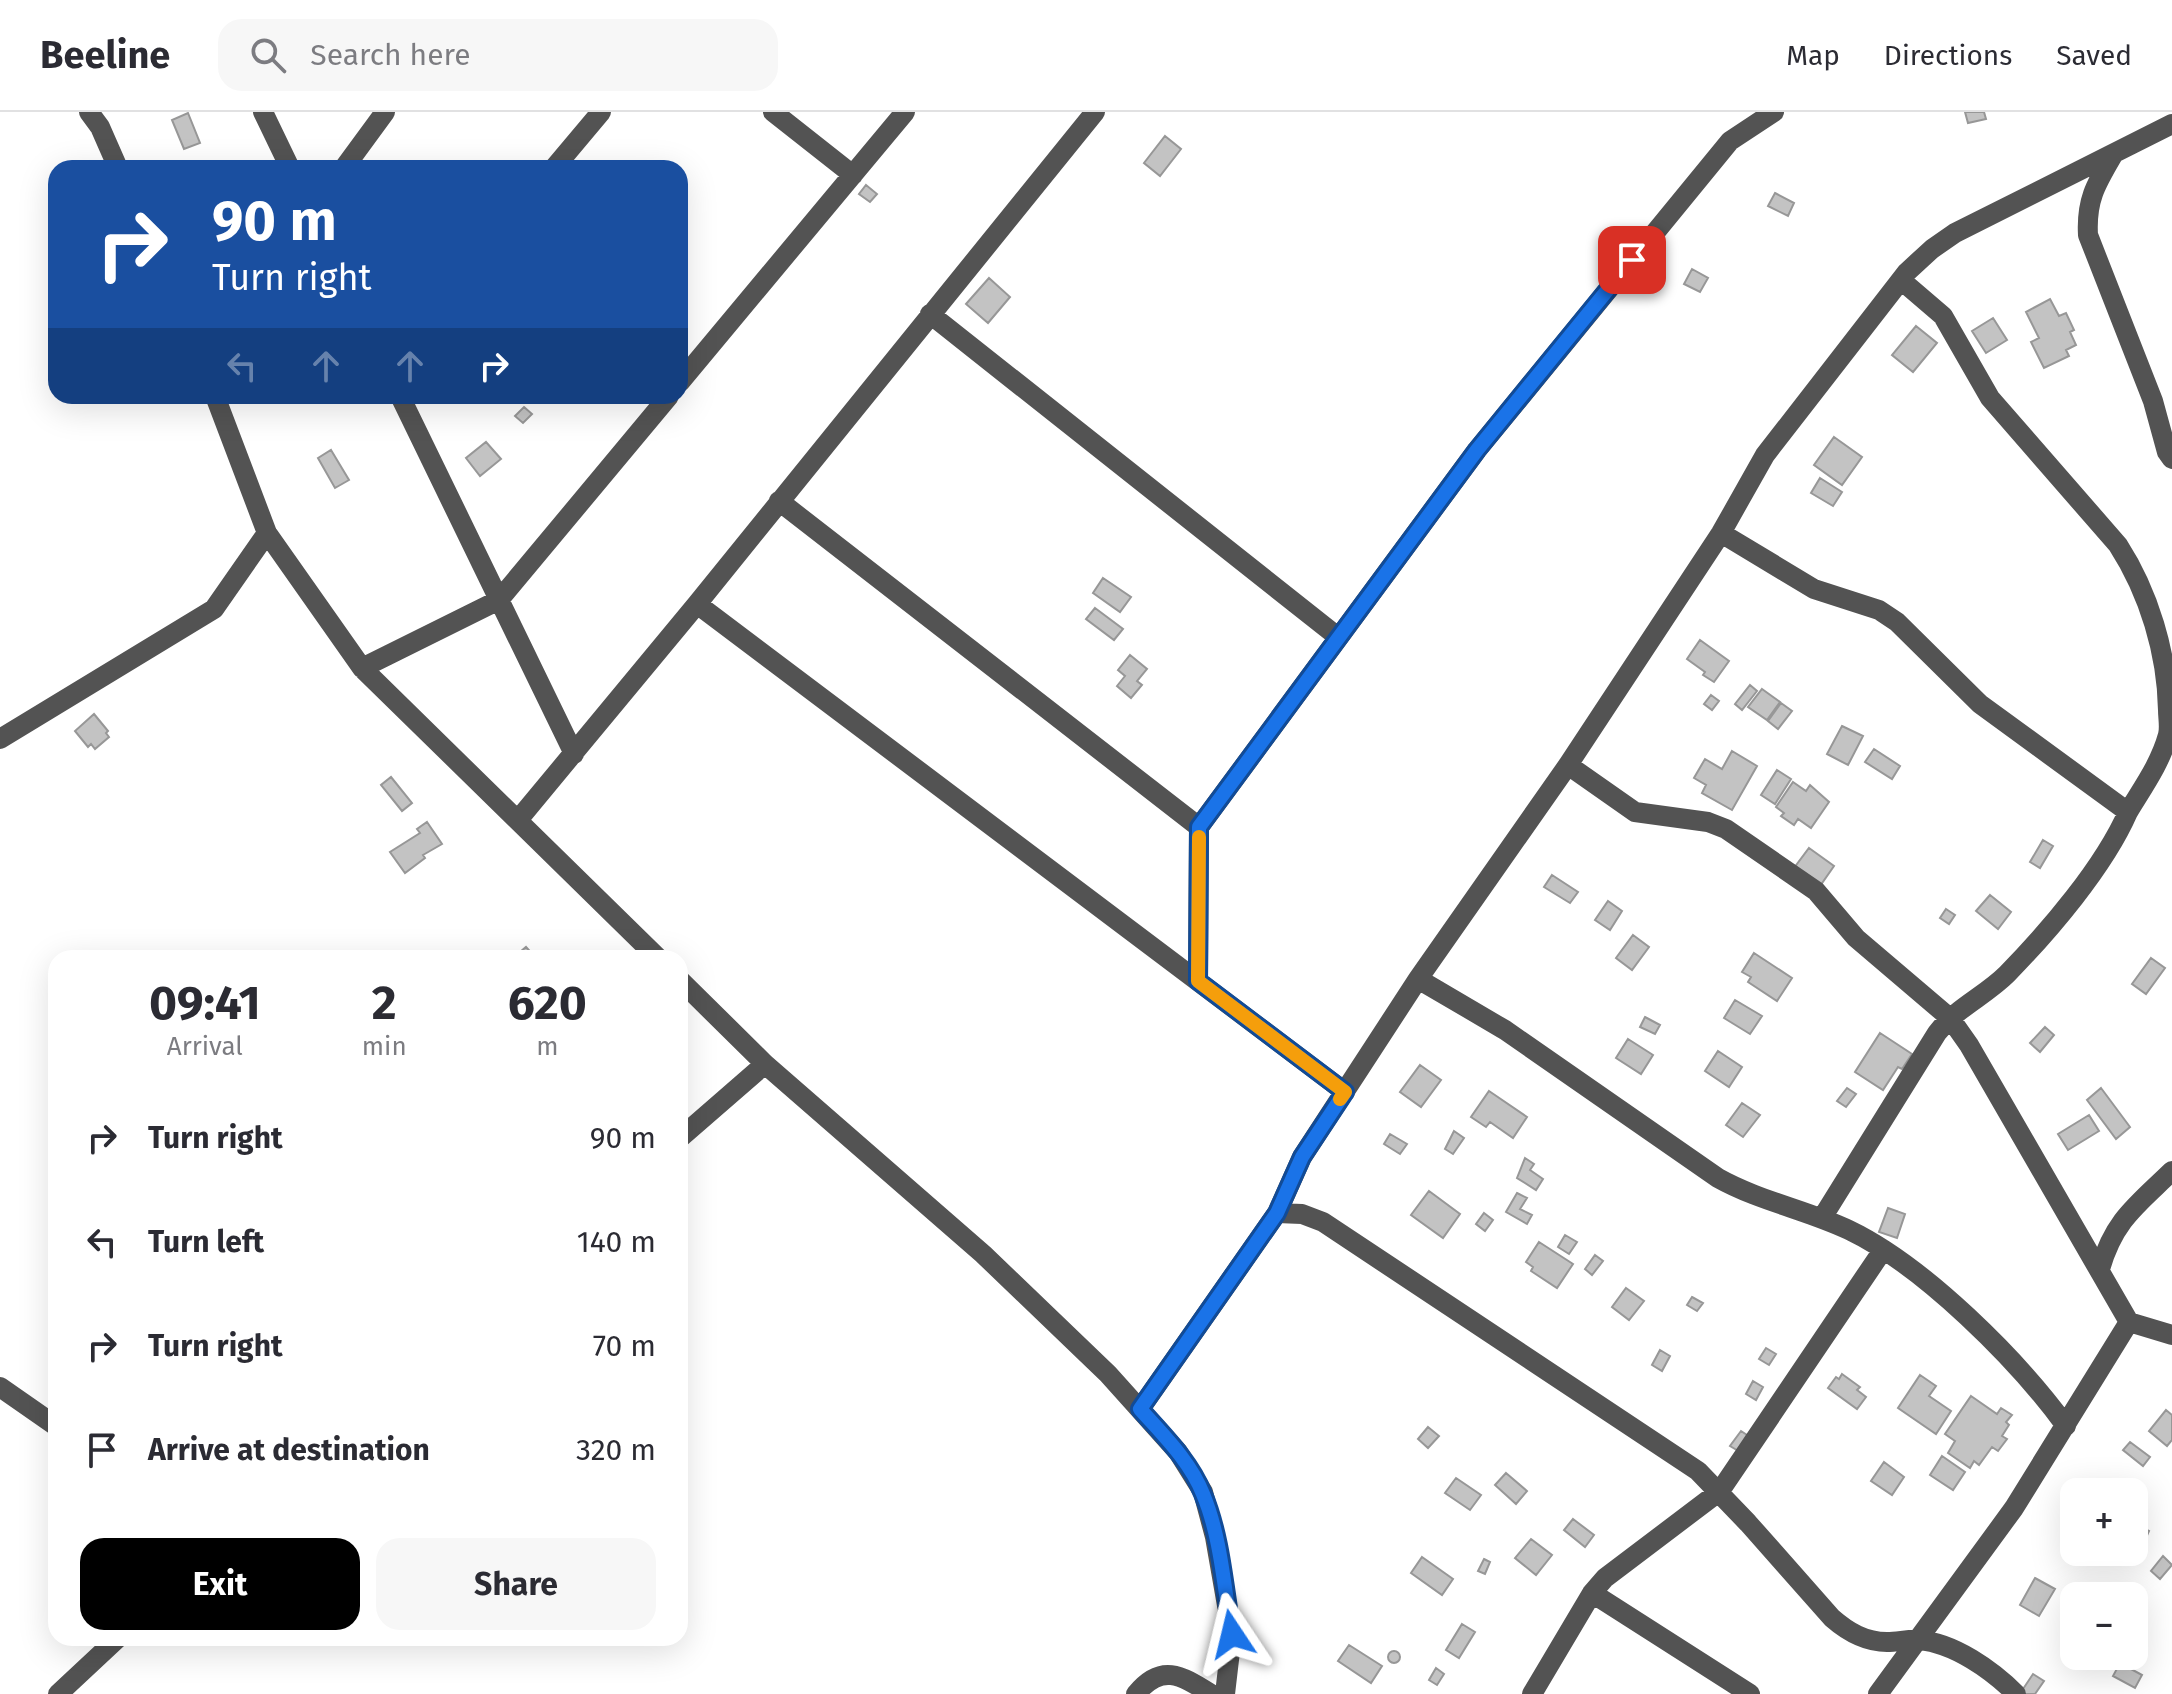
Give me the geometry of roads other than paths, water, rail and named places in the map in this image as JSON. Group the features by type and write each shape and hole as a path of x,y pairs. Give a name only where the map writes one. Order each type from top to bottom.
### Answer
{"street":[{"path":"263,112 286,160"},
{"path":"350,160 385,112"},
{"path":"561,160 601,112"},
{"path":"773,112 853,175"},
{"path":"688,372 905,112"},
{"path":"518,820 1095,112"},
{"path":"1198,981 1199,827 1477,450 1730,141 1774,112"},
{"path":"100,117 115,160"},
{"path":"1140,1409 1277,1213 1302,1157 1418,979 1568,765 1721,533 1765,455 1901,280 1932,249 1955,233 2172,124"},
{"path":"2113,155 2093,190 2087,214 2088,235 2153,401 2167,452 2172,459"},
{"path":"1822,1218 1937,1033 1950,1018 2007,975 2079,891 2113,844 2128,812 2158,763 2169,731 2167,678 2153,621 2133,567 2118,545 1990,398 1943,316 1901,280"},
{"path":"930,314 1338,637"},
{"path":"218,404 267,533 362,668 650,950"},
{"path":"404,404 574,754"},
{"path":"362,668 499,600 662,404"},
{"path":"779,501 1199,827"},
{"path":"0,739 214,609 267,533"},
{"path":"1721,533 1814,589 1879,610 1897,622 1980,704 2128,812"},
{"path":"697,604 1345,1092"},
{"path":"1568,765 1635,812 1708,822 1726,829 1816,891 1856,938 1950,1018 2129,1322 2172,1335"},
{"path":"1418,979 1505,1030 1718,1178 1822,1218 1883,1250 1937,1289 1963,1314 2045,1397 2066,1426"},
{"path":"688,988 765,1064 983,1254 1108,1374 1178,1452 1203,1492 1215,1537 1232,1634 1225,1694"},
{"path":"688,1131 765,1064"},
{"path":"2100,1269 2107,1243 2118,1226 2172,1171"},
{"path":"1277,1213 1302,1214 1323,1222 1671,1451 1720,1491 1793,1576 1847,1631 1867,1640 1919,1640 1951,1649 1980,1665 2016,1694"},
{"path":"1532,1694 1592,1593 1605,1578 1720,1491 1883,1250"},
{"path":"1878,1694 2014,1508 2129,1322"},
{"path":"0,1387 48,1420"},
{"path":"1592,1593 1750,1694"},
{"path":"58,1694 109,1646"},
{"path":"1136,1694 1147,1681 1158,1676 1180,1675 1211,1694"}]}
